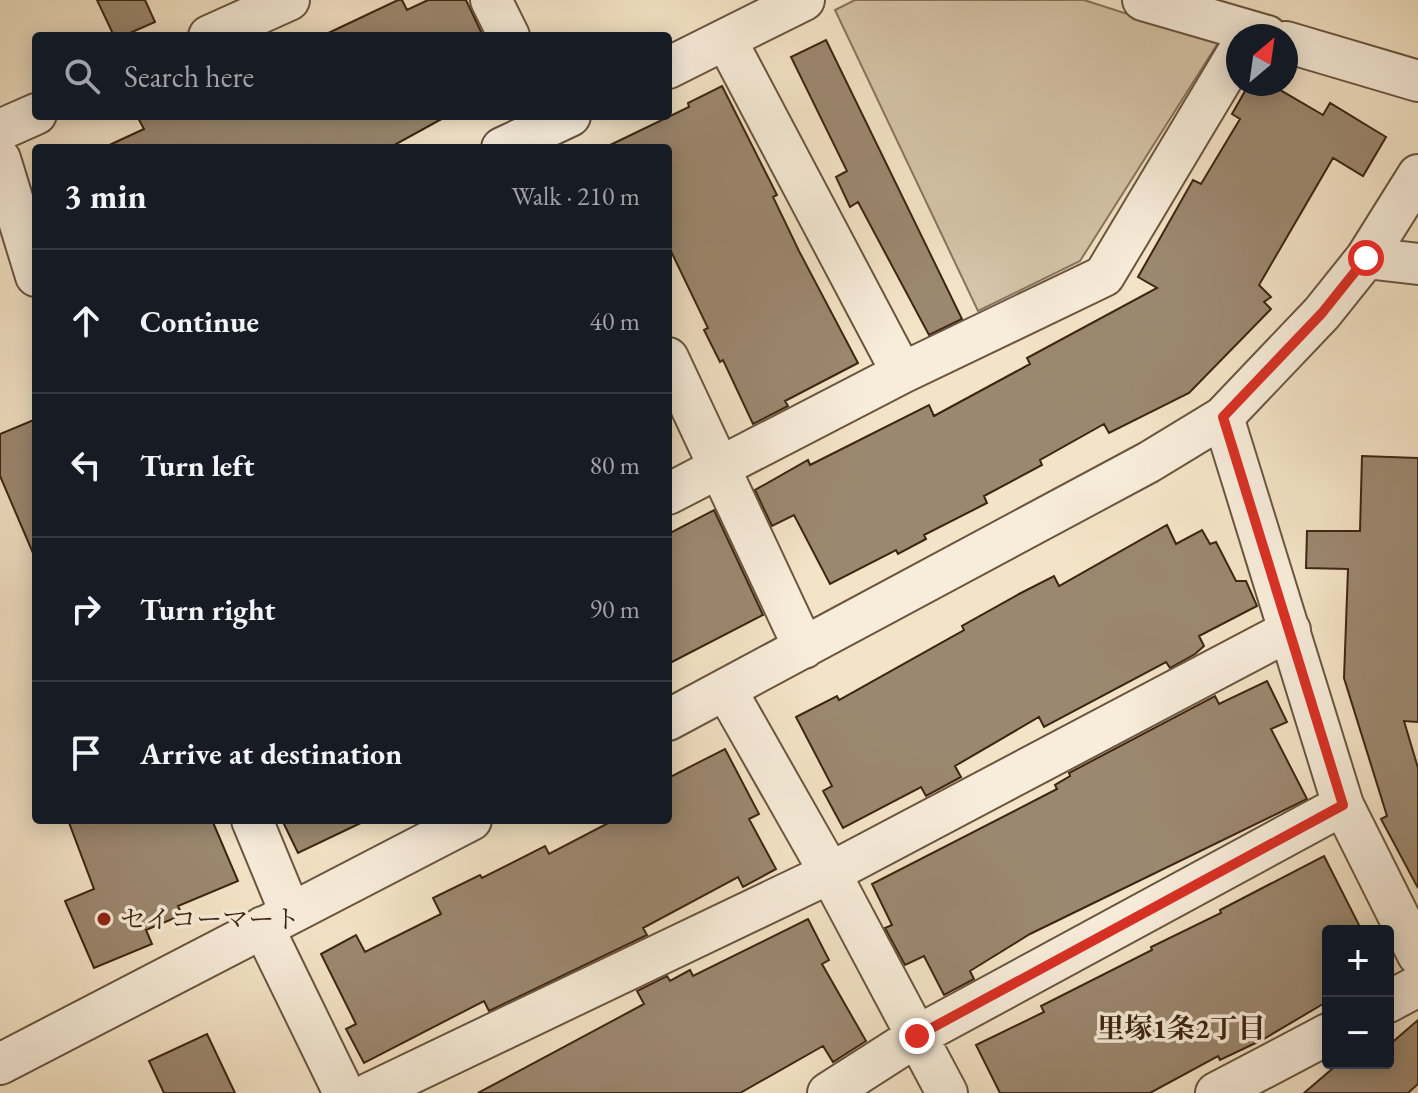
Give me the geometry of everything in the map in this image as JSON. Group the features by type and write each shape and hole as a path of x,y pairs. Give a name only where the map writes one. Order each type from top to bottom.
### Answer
{"street":[{"path":"218,32 289,0"},
{"path":"491,0 507,32"},
{"path":"672,66 804,0"},
{"path":"1143,0 1226,28"},
{"path":"726,40 902,373"},
{"path":"1298,50 1418,81"},
{"path":"672,492 902,373 1104,276 1226,88"},
{"path":"0,130 32,116"},
{"path":"512,144 559,126"},
{"path":"0,159 32,263"},
{"path":"672,718 1149,462 1223,417 1322,313 1366,258 1418,175"},
{"path":"1366,258 1418,264"},
{"path":"672,367 804,648"},
{"path":"1223,417 1343,805 1418,955"},
{"path":"370,1093 830,873 1290,630"},
{"path":"726,690 830,873 947,1093"},
{"path":"828,1093 917,1036 1343,805"},
{"path":"253,824 276,919 344,1093"},
{"path":"0,1064 463,824"},
{"path":"1394,999 1418,986"},
{"path":"1216,1093 1322,1037"}],"shaded area":[{"path":"855,0 1084,0 1218,43 1080,261 978,311 835,10"}],"building":[{"path":"97,0 145,0 155,22 132,32 112,32"},
{"path":"398,0 402,0 407,10 428,0 466,0 481,32 330,32"},
{"path":"826,40 962,319 929,335 858,202 850,207 836,177 847,171 791,57"},
{"path":"722,86 777,195 773,197 799,251 858,363 785,401 788,406 753,424 723,360 720,362 704,330 708,328 672,253 672,144 612,144 662,120 672,120 672,115 689,107 688,103"},
{"path":"1242,96 1291,96 1323,115 1330,103 1386,137 1363,176 1333,158 1259,285 1271,297 1264,302 1271,309 1189,393 1109,433 1104,424 1040,460 1042,465 984,496 987,503 924,535 926,539 898,554 896,550 830,584 794,515 772,526 755,490 808,460 810,465 929,405 934,416 1030,364 1027,358 1157,288 1138,277 1193,180 1201,184 1240,119 1232,114"},
{"path":"139,120 440,120 396,144 112,144 144,129"},
{"path":"32,421 32,551 0,476 0,434"},
{"path":"1362,456 1418,458 1418,722 1404,721 1418,768 1418,888 1381,819 1387,816 1344,678 1348,569 1306,568 1307,531 1360,531"},
{"path":"714,510 763,615 672,662 672,532"},
{"path":"1167,525 1176,544 1202,530 1210,544 1216,542 1236,581 1246,581 1257,606 1199,636 1204,646 1170,668 1166,662 1044,727 1039,717 955,766 961,777 926,796 921,787 843,828 823,791 832,786 796,717 837,696 839,700 964,630 962,626 1019,594 1054,576 1059,586"},
{"path":"1267,681 1287,722 1271,729 1307,799 1030,934 970,971 974,979 944,995 924,956 905,965 885,928 892,925 872,884 1057,789 1055,785 1070,776 1069,773 1215,696 1219,704"},
{"path":"725,749 759,814 749,819 776,869 743,887 738,877 643,928 647,935 489,1011 484,1001 364,1063 346,1029 356,1024 321,954 356,935 365,952 441,914 433,898 480,875 482,878 545,846 549,854 606,824 672,824 672,776"},
{"path":"70,824 214,824 238,881 178,906 182,915 146,930 152,944 94,968 65,901 94,889"},
{"path":"284,824 359,824 298,853"},
{"path":"1324,856 1359,925 1322,925 1322,1005 1262,1040 1220,1060 1218,1056 1150,1093 1000,1093 976,1045 1044,1012 1041,1006 1221,913 1220,910"},
{"path":"808,919 829,960 822,964 866,1041 833,1062 823,1046 740,1093 478,1093 644,1004 637,991 667,976 670,981 690,970 693,976"},
{"path":"1418,1020 1418,1084 1408,1093 1304,1093 1332,1069 1394,1069 1394,1041"},
{"path":"207,1034 235,1093 164,1093 149,1061"}],"place":[{"name":"セイコーマート","path":"104,919"}],"district":[{"name":"里塚1条2丁目","path":"1181,1028"}],"route":[{"path":"917,1036 1343,805 1223,417 1322,313 1366,258"}]}
